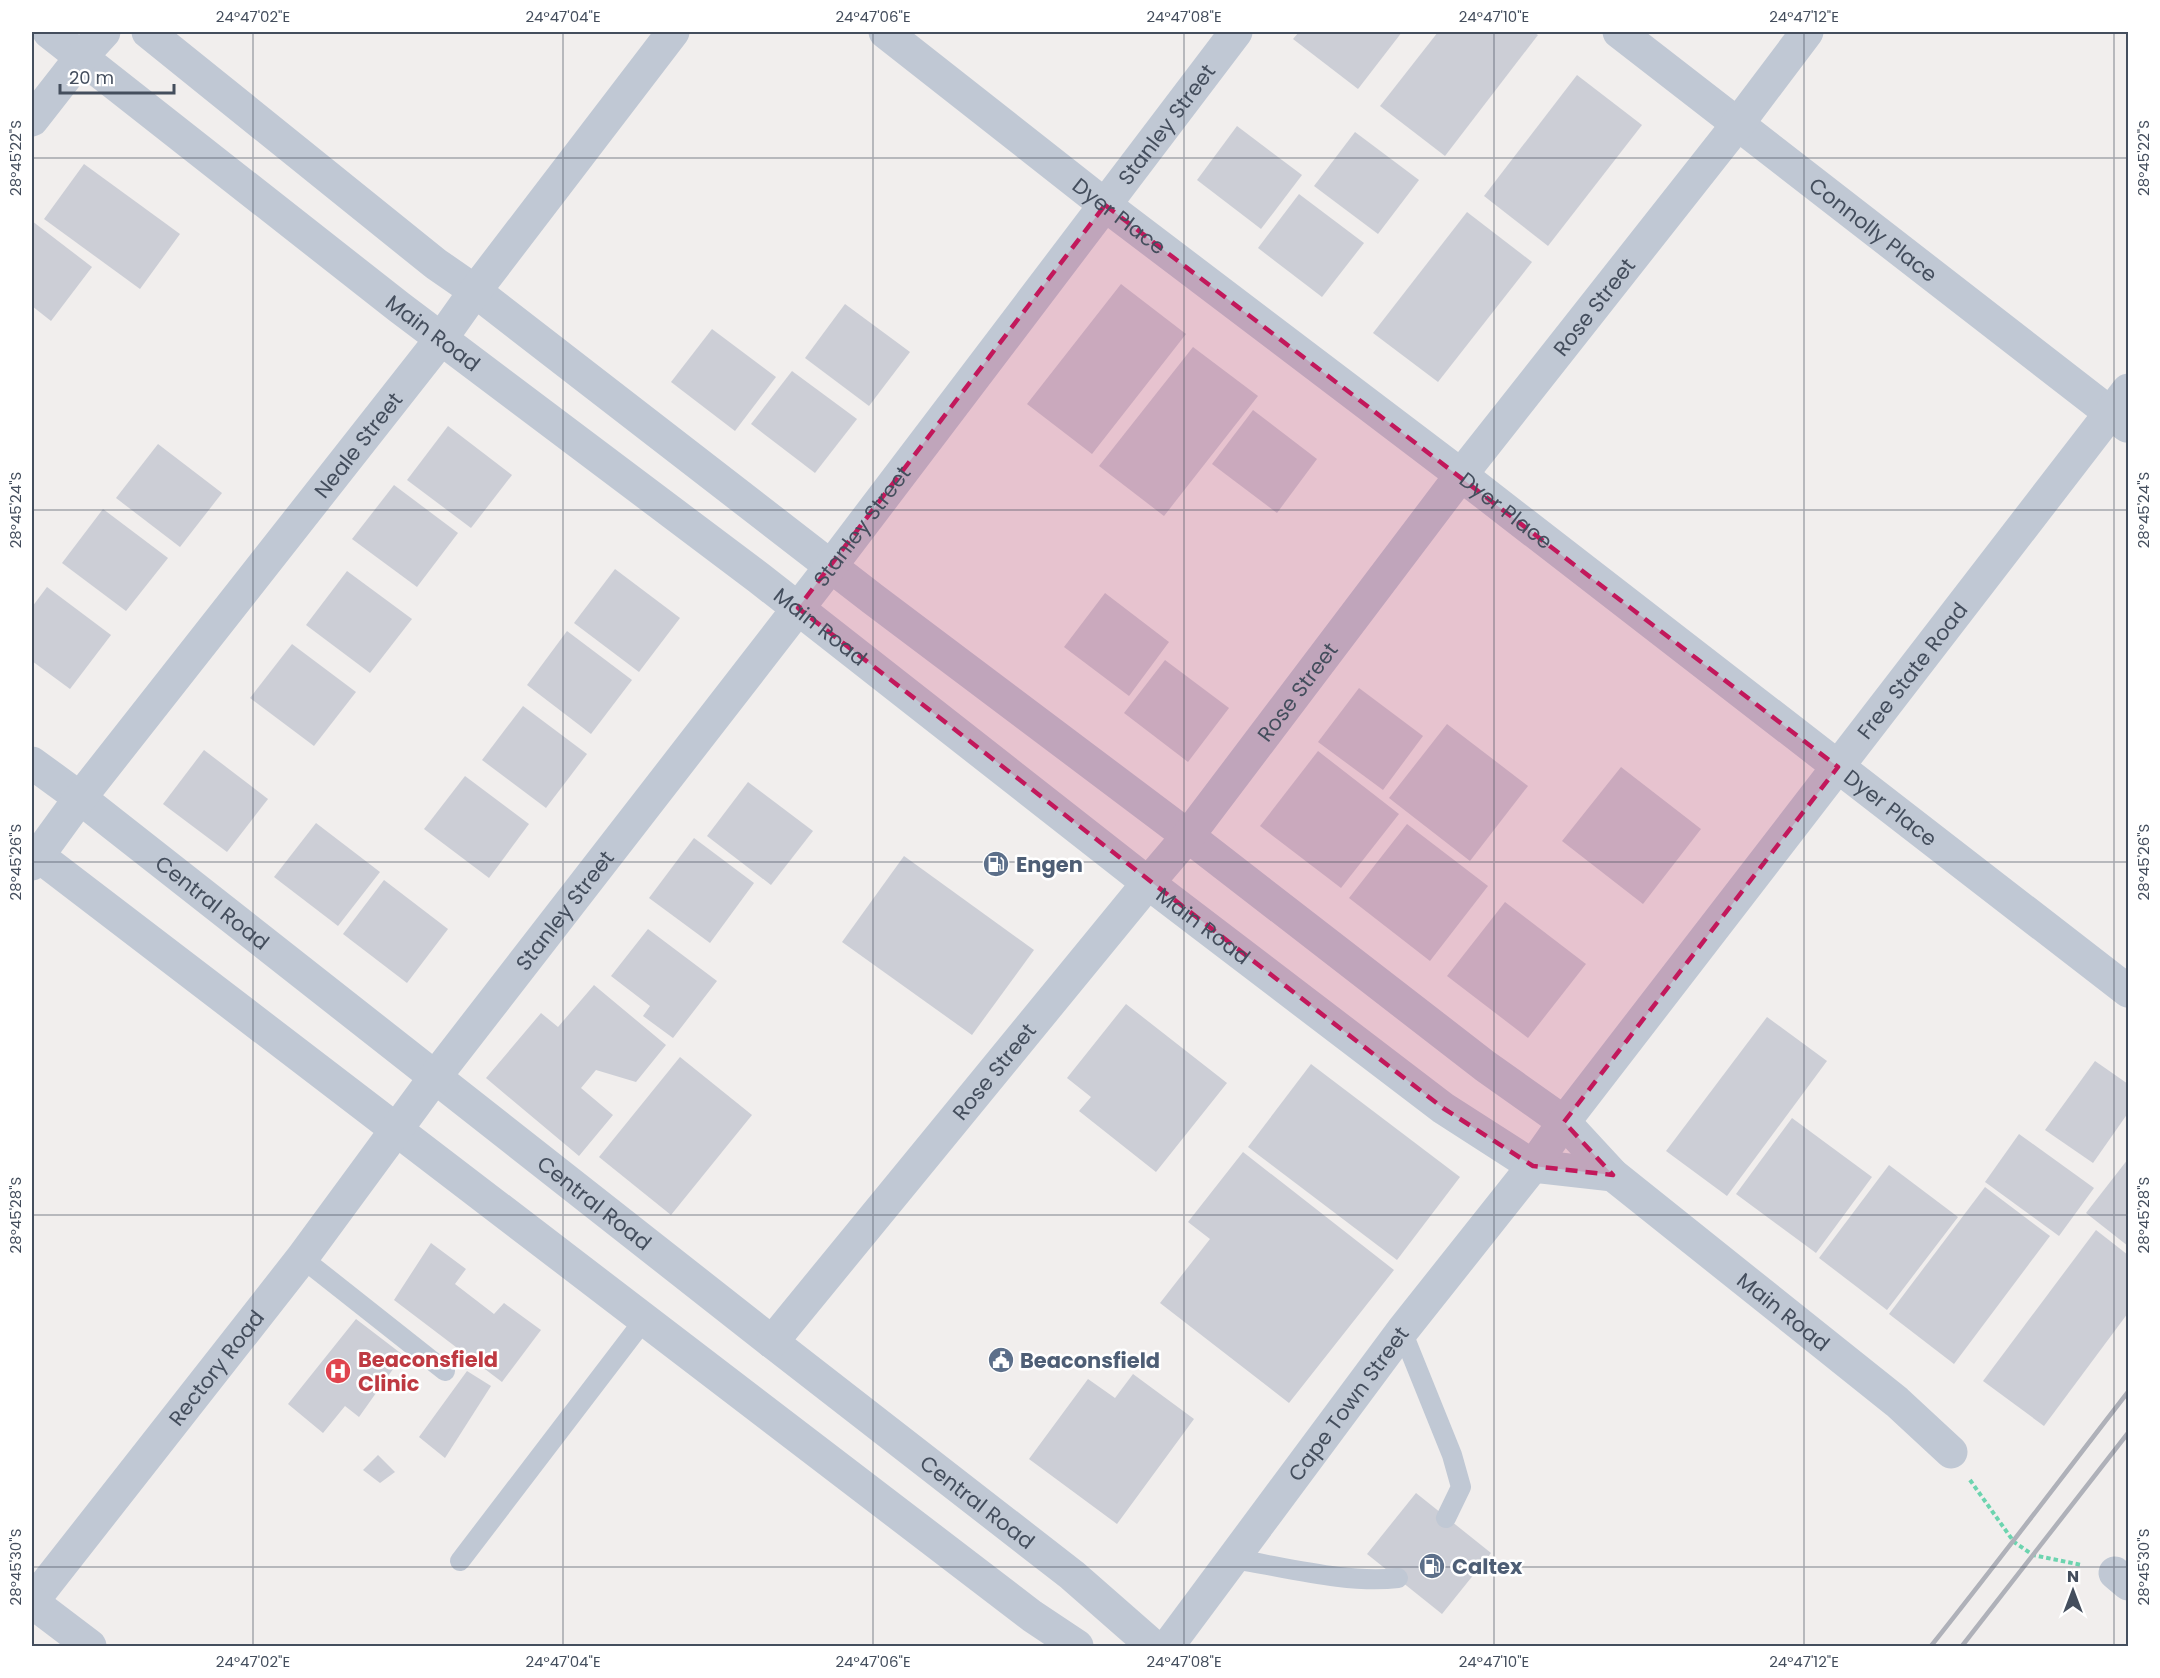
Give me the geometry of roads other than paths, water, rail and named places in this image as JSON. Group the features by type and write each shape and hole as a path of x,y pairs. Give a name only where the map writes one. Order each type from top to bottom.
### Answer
{"street":[{"name":"Main Road","path":"49,32 441,339 798,608 1148,883 1443,1108 1533,1166 1613,1175"},
{"path":"32,120 82,56 104,32"},
{"name":"Main Road","path":"148,32 436,264 475,291 831,566 1188,836 1485,1066 1564,1122 1613,1175 1897,1402 1951,1452"},
{"name":"Neale Street","path":"34,857 441,339 475,291 673,32"},
{"name":"Dyer Place","path":"885,32 1105,205 1461,475 2128,991"},
{"name":"Stanley Street","path":"395,1130 831,566 1236,32"},
{"name":"Connolly Place","path":"1618,32 1737,125 2123,410"},
{"name":"Rose Street","path":"772,1342 1188,836 1461,475 1737,125 1807,32"},
{"name":"Free State Road","path":"1564,1122 1838,767 2123,410"},
{"name":"Central Road","path":"32,763 80,798 1072,1575 1153,1647"},
{"path":"34,857 1032,1616 1077,1647"},
{"name":"Cape Town Street","path":"1168,1647 1402,1331 1533,1166 1564,1122"},
{"name":"Rectory Road","path":"32,1602 302,1258 395,1130"},
{"path":"32,1602 90,1647"}],"lane":[{"path":"302,1258 445,1371"},
{"path":"460,1561 644,1320"},
{"path":"1402,1331 1452,1455 1461,1487 1446,1518"},
{"path":"1234,1559 1353,1578 1377,1580 1398,1578"}],"railway":[{"path":"1931,1646 2128,1392"},
{"path":"1962,1646 2128,1433"}],"place":[{"name":"Engen","path":"996,864"},
{"name":"Beaconsfield","path":"1001,1360"},
{"name":"Beaconsfield Clinic","path":"338,1371"},
{"name":"Caltex","path":"1432,1566"}]}
